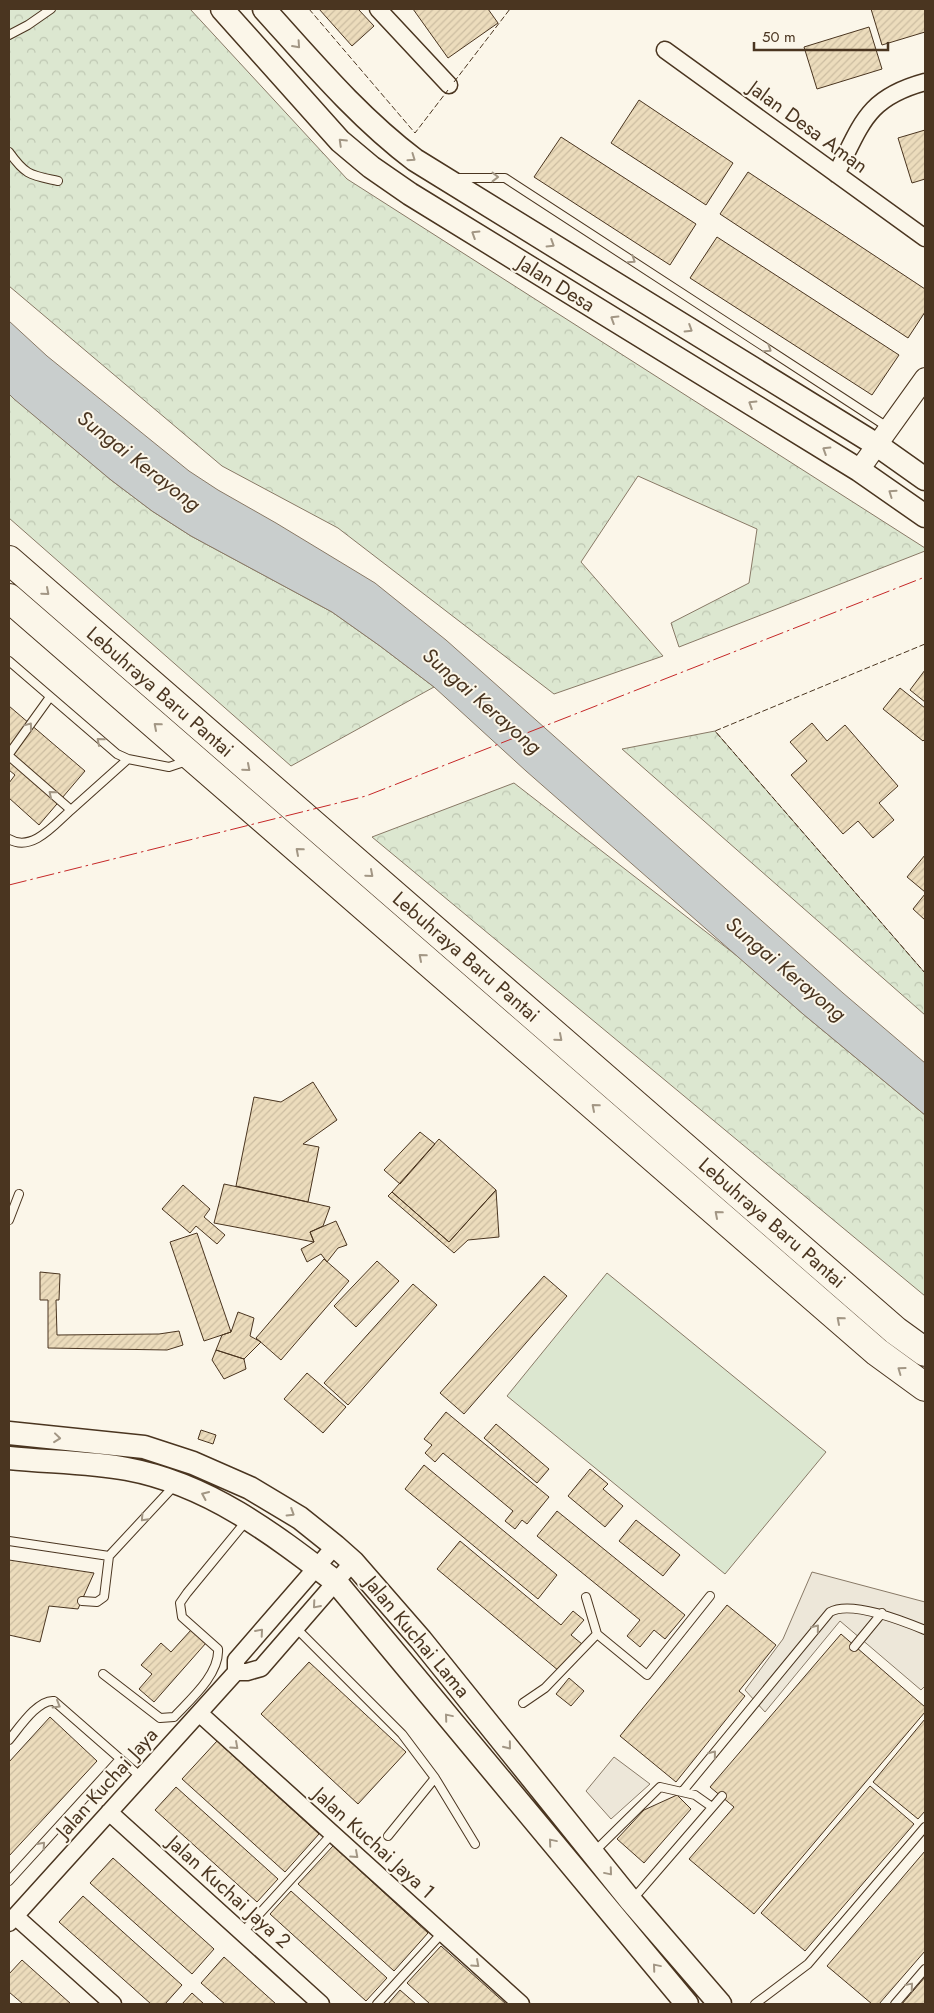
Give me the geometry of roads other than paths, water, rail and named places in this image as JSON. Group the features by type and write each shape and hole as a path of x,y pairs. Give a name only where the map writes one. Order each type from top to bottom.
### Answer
{"highway":[{"name":"Lebuhraya Baru Pantai","path":"9,560 896,1331 925,1352"},
{"name":"Lebuhraya Baru Pantai","path":"9,598 877,1352 925,1388"}],"main road":[{"name":"Jalan Desa","path":"222,9 340,141 371,167 410,194 859,470 925,516"},
{"name":"Jalan Desa","path":"264,9 356,110 388,140 415,160 883,436 925,479"},
{"name":"Jalan Kuchai Lama","path":"9,1432 144,1447 193,1463 250,1488 300,1518 335,1546 353,1562 422,1640 631,1901 720,2004"},
{"name":"Jalan Kuchai Lama","path":"9,1458 127,1469 177,1482 225,1504 248,1518 336,1582 687,2004"}],"street":[{"path":"378,9 450,85"},
{"name":"Jalan Desa Aman","path":"665,50 925,238"},
{"path":"836,174 873,107 887,96 908,86 925,82"},
{"path":"859,470 925,378"},
{"name":"Jalan Kuchai Jaya","path":"12,1919 141,1777 193,1707 236,1672 236,1660 335,1546"},
{"path":"236,1672 247,1672 261,1668 353,1562"},
{"name":"Jalan Kuchai Jaya 1","path":"193,1707 521,2004"},
{"name":"Jalan Kuchai Jaya 2","path":"109,1812 321,2004"},
{"path":"12,1919 113,2004"}],"lane":[{"path":"9,35 51,9"},
{"path":"9,152 20,168 29,174 58,181"},
{"name":"Jalan Desa","path":"446,179 505,178 883,436"},
{"path":"9,661 107,747 128,759 169,767 193,758"},
{"path":"50,697 9,755 71,810"},
{"path":"9,839 22,842 38,839 128,759"},
{"path":"9,1220 19,1194"},
{"path":"82,1601 97,1602 104,1597 109,1556 177,1482"},
{"path":"104,1674 160,1718 174,1717 193,1707 214,1670 218,1649 182,1618 180,1603 248,1518"},
{"path":"9,1541 109,1556"},
{"path":"586,1597 597,1634 647,1675 710,1596"},
{"path":"682,1792 830,1612 839,1608 882,1613 925,1630"},
{"path":"854,1647 882,1613"},
{"path":"296,1628 402,1734 435,1778 475,1844"},
{"path":"523,1703 545,1688 597,1634"},
{"path":"9,1740 40,1705 49,1700 54,1701 141,1777"},
{"name":"Jalan Kuchai Jaya","path":"9,1881 120,1759"},
{"path":"388,1836 435,1778"},
{"path":"593,1853 660,1787 695,1795 712,1807"},
{"path":"631,1901 722,1796"},
{"path":"755,2004 808,1964 925,1827"},
{"path":"242,1933 332,1834"},
{"path":"377,2004 442,1932"},
{"path":"895,2004 925,1968"}],"water":[{"name":"Sungai Kerayong","path":"9,321 47,356 189,471 375,583 446,640 843,993 925,1063 925,1115 803,1014 526,771 434,687 332,612 191,536 152,511 111,480 14,399 9,394"}]}
